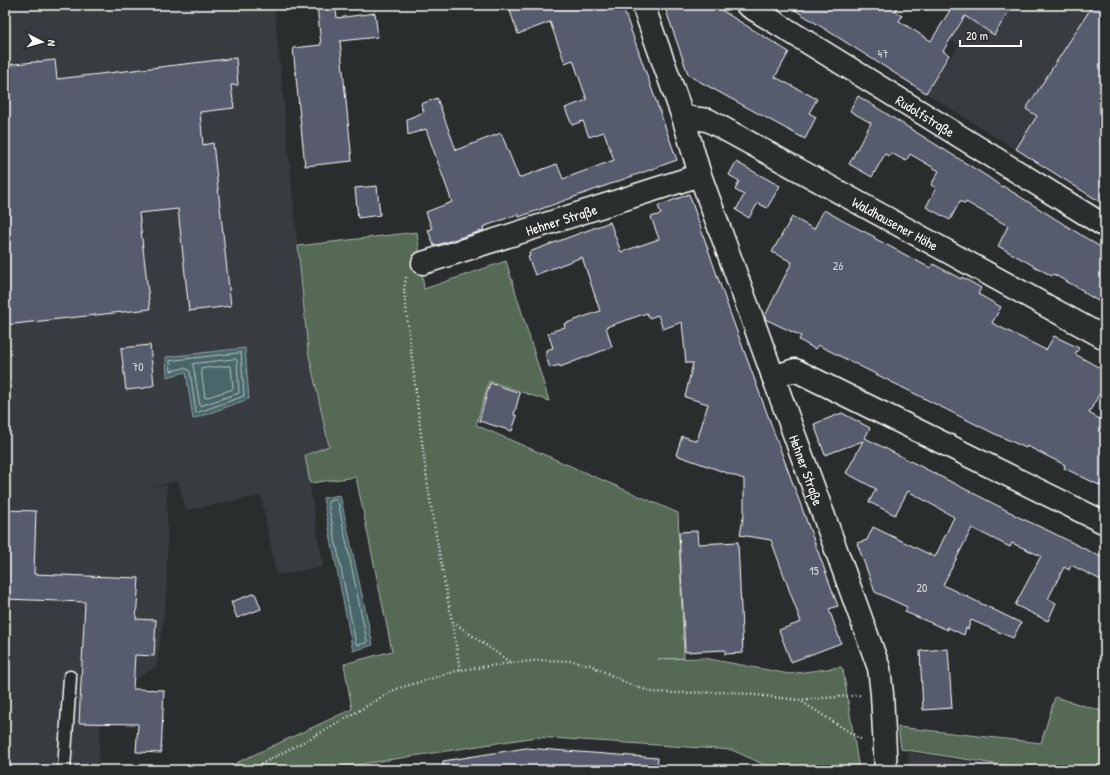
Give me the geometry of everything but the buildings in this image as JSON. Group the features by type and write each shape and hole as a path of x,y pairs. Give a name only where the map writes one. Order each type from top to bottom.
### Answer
{"street":[{"name":"Hehner Straße","path":"643,5 683,117 700,176 879,668 886,762"},
{"name":"Rudolfstraße","path":"747,5 1105,226"},
{"name":"Waldhausener Höhe","path":"683,117 708,120 1105,338"},
{"name":"Hehner Straße","path":"423,263 700,176"},
{"path":"773,377 795,370 1105,523"}],"lane":[{"path":"64,770 70,677"}],"path":[{"path":"423,263 412,268 406,277 404,290 429,494 453,622 460,670"},
{"path":"453,622 512,663"},
{"path":"250,770 322,732 396,689 460,670 512,663 543,660 573,661 590,665 631,685 652,692 675,694 730,692 799,700 882,694"},
{"path":"799,700 886,762"}],"shaded area":[{"path":"5,5 274,5 308,351 329,446 305,455 323,567 276,575 261,496 186,510 178,481 149,488 167,485 167,589 157,666 102,700 98,770 5,770"},
{"path":"953,5 1105,5 1105,205 925,93 959,45 937,31"},
{"path":"908,752 1016,770 909,770"}],"green space":[{"path":"417,232 424,289 506,261 549,401 489,381 476,425 678,513 684,658 658,659 704,658 789,674 841,667 843,670 859,770 776,770 732,750 536,737 343,767 334,770 226,770 234,764 352,709 344,664 392,651 356,477 310,483 305,455 329,446 308,351 298,246"},
{"path":"1055,697 1105,712 1105,770 1033,770 901,749 898,727 1041,743"}],"water":[{"path":"245,348 249,399 193,419 186,372 167,377 166,357"},
{"path":"340,495 373,645 353,651 323,498"}]}
